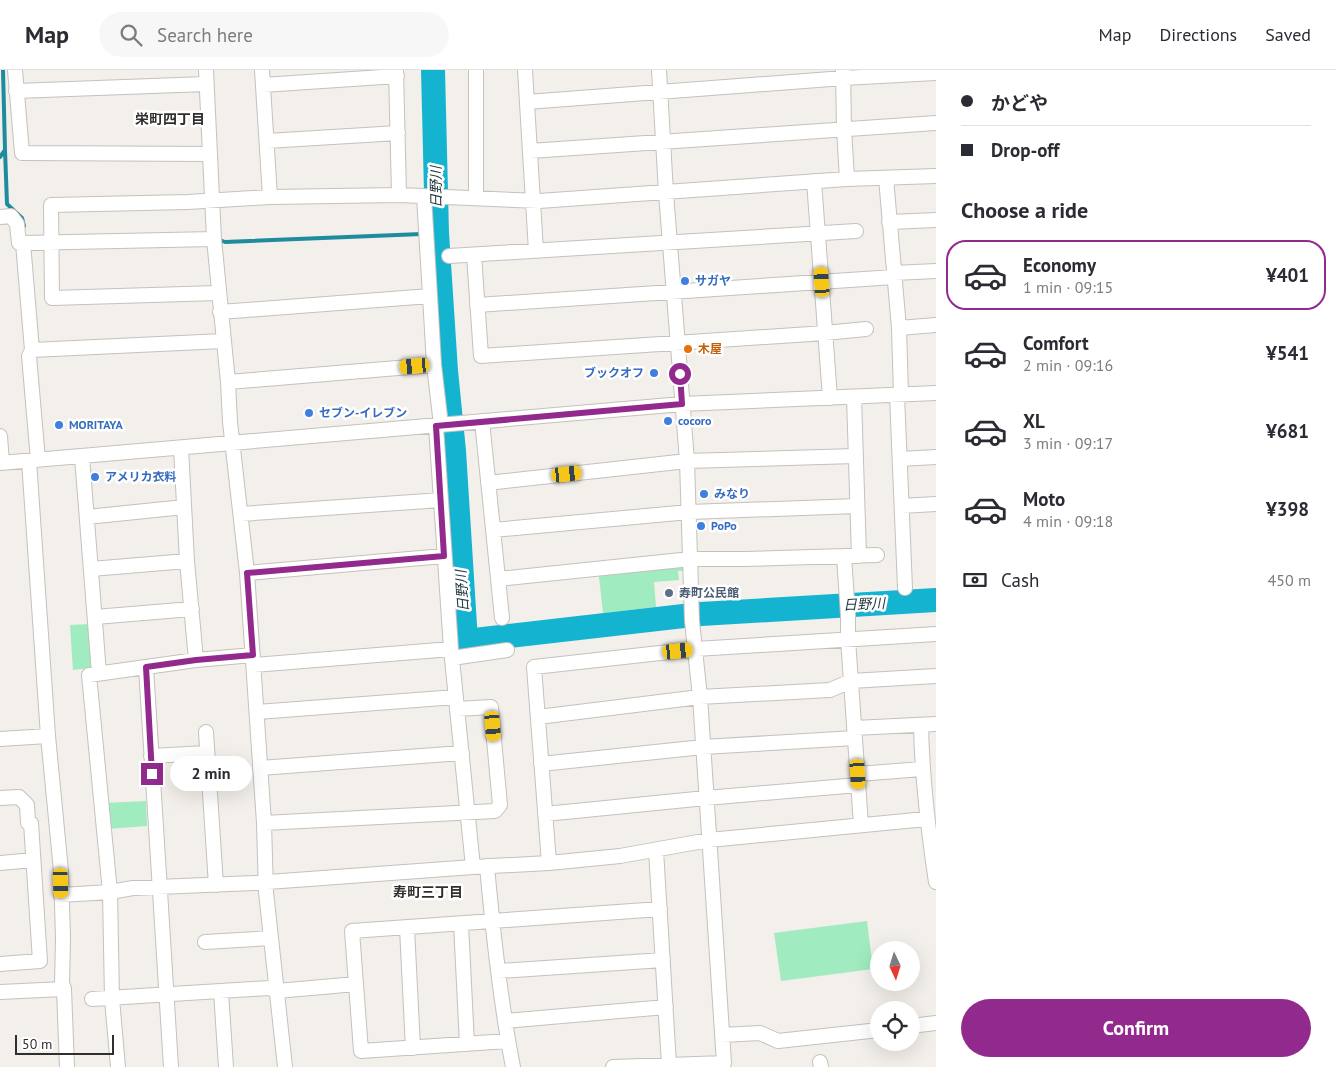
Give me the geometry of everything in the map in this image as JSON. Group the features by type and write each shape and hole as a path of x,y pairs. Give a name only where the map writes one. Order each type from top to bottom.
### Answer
{"street":[{"path":"15,70 22,153 210,154"},
{"path":"262,70 270,197"},
{"path":"476,70 476,197"},
{"path":"525,70 536,251"},
{"path":"613,1067 697,1066 724,1063 700,697 692,621 687,461 666,193 659,70"},
{"path":"263,85 397,73 399,195"},
{"path":"527,102 660,92 844,74 936,73"},
{"path":"844,74 844,129 847,178"},
{"path":"16,91 206,77 218,292 247,573 254,660 266,881 285,1067"},
{"path":"530,151 936,123"},
{"path":"267,141 398,133"},
{"path":"218,292 52,298 52,205 188,202 270,197 399,195 533,201 666,193 847,178 936,176"},
{"path":"886,178 899,328 900,459 905,588"},
{"path":"814,182 830,398"},
{"path":"424,196 451,654 467,812 492,922 512,1067"},
{"path":"0,217 11,216 17,224 19,243 214,239"},
{"path":"889,222 936,220"},
{"path":"448,256 856,231"},
{"path":"23,243 32,350 29,356 33,460 48,736 62,895 62,983 64,989 68,1067"},
{"path":"474,255 480,356 866,329"},
{"path":"477,305 822,282 936,271"},
{"path":"220,312 430,296"},
{"path":"899,328 936,325"},
{"path":"32,350 223,342"},
{"path":"228,382 434,365"},
{"path":"0,436 1,463 682,404 936,393"},
{"path":"854,397 859,556"},
{"path":"482,421 502,618"},
{"path":"180,448 196,660"},
{"path":"488,483 687,461 856,456"},
{"path":"82,457 99,673"},
{"path":"900,459 936,457"},
{"path":"241,514 441,500"},
{"path":"902,506 936,504"},
{"path":"493,530 688,512 858,506"},
{"path":"87,517 184,507"},
{"path":"498,579 690,559 877,555"},
{"path":"247,573 444,556"},
{"path":"844,556 848,639 862,825"},
{"path":"91,569 188,561"},
{"path":"95,617 192,609"},
{"path":"549,863 534,666 696,649 936,634"},
{"path":"118,1067 112,999 110,892 89,675 196,660 451,654 507,650"},
{"path":"146,667 171,1067"},
{"path":"538,717 700,697 830,690 851,681 936,676"},
{"path":"257,712 456,703 492,707 500,805 495,811 264,823"},
{"path":"541,764 855,733 920,724 936,724"},
{"path":"920,724 922,769 930,789 926,819 936,882"},
{"path":"206,732 216,886"},
{"path":"0,739 48,736"},
{"path":"151,756 208,753"},
{"path":"260,768 462,753"},
{"path":"545,814 706,798 922,769"},
{"path":"0,798 19,797 27,805 28,824 31,823 40,961 0,964"},
{"path":"62,895 110,892 133,888 216,886 266,881 549,863 620,856 709,840 926,819"},
{"path":"656,850 669,1065"},
{"path":"0,863 33,860"},
{"path":"508,1041 361,1051 352,932 660,909"},
{"path":"461,924 467,1044"},
{"path":"407,928 413,1048"},
{"path":"205,942 272,938"},
{"path":"499,971 663,960"},
{"path":"92,999 166,996 269,988 277,991 356,984"},
{"path":"0,992 64,989"},
{"path":"221,992 226,1067"},
{"path":"505,1021 666,1008"},
{"path":"920,1025 936,1023"},
{"path":"722,1036 760,1033 778,1041 870,1031"}],"green space":[{"path":"681,565 685,568 685,571 678,571 679,580 654,582 656,607 603,613 599,577 601,574"},
{"path":"91,624 94,663 90,668 73,670 70,625"},
{"path":"146,801 147,826 107,829 105,803"},
{"path":"867,921 870,945 870,969 781,981 774,933"}],"waterway":[{"path":"0,157 5,150 3,70"},
{"name":"日野川","path":"433,70 437,233 446,371 454,451 466,641 701,614 936,600"},
{"path":"5,150 7,204 22,218 24,226"},
{"path":"217,239 225,242 422,234"}],"place":[{"name":"サガヤ","path":"685,281"},
{"name":"木屋","path":"688,349"},
{"name":"ブックオフ","path":"654,373"},
{"name":"セブン-イレブン","path":"309,413"},
{"name":"cocoro","path":"668,421"},
{"name":"MORITAYA","path":"59,425"},
{"name":"アメリカ衣料","path":"95,477"},
{"name":"みなり","path":"704,494"},
{"name":"PoPo","path":"701,526"},
{"name":"寿町公民館","path":"669,593"}],"district":[{"name":"栄町四丁目","path":"170,119"},
{"name":"寿町三丁目","path":"428,892"}],"route":[{"path":"152,774 146,667 253,655 247,573 444,556 436,426 682,404 680,374"}]}
